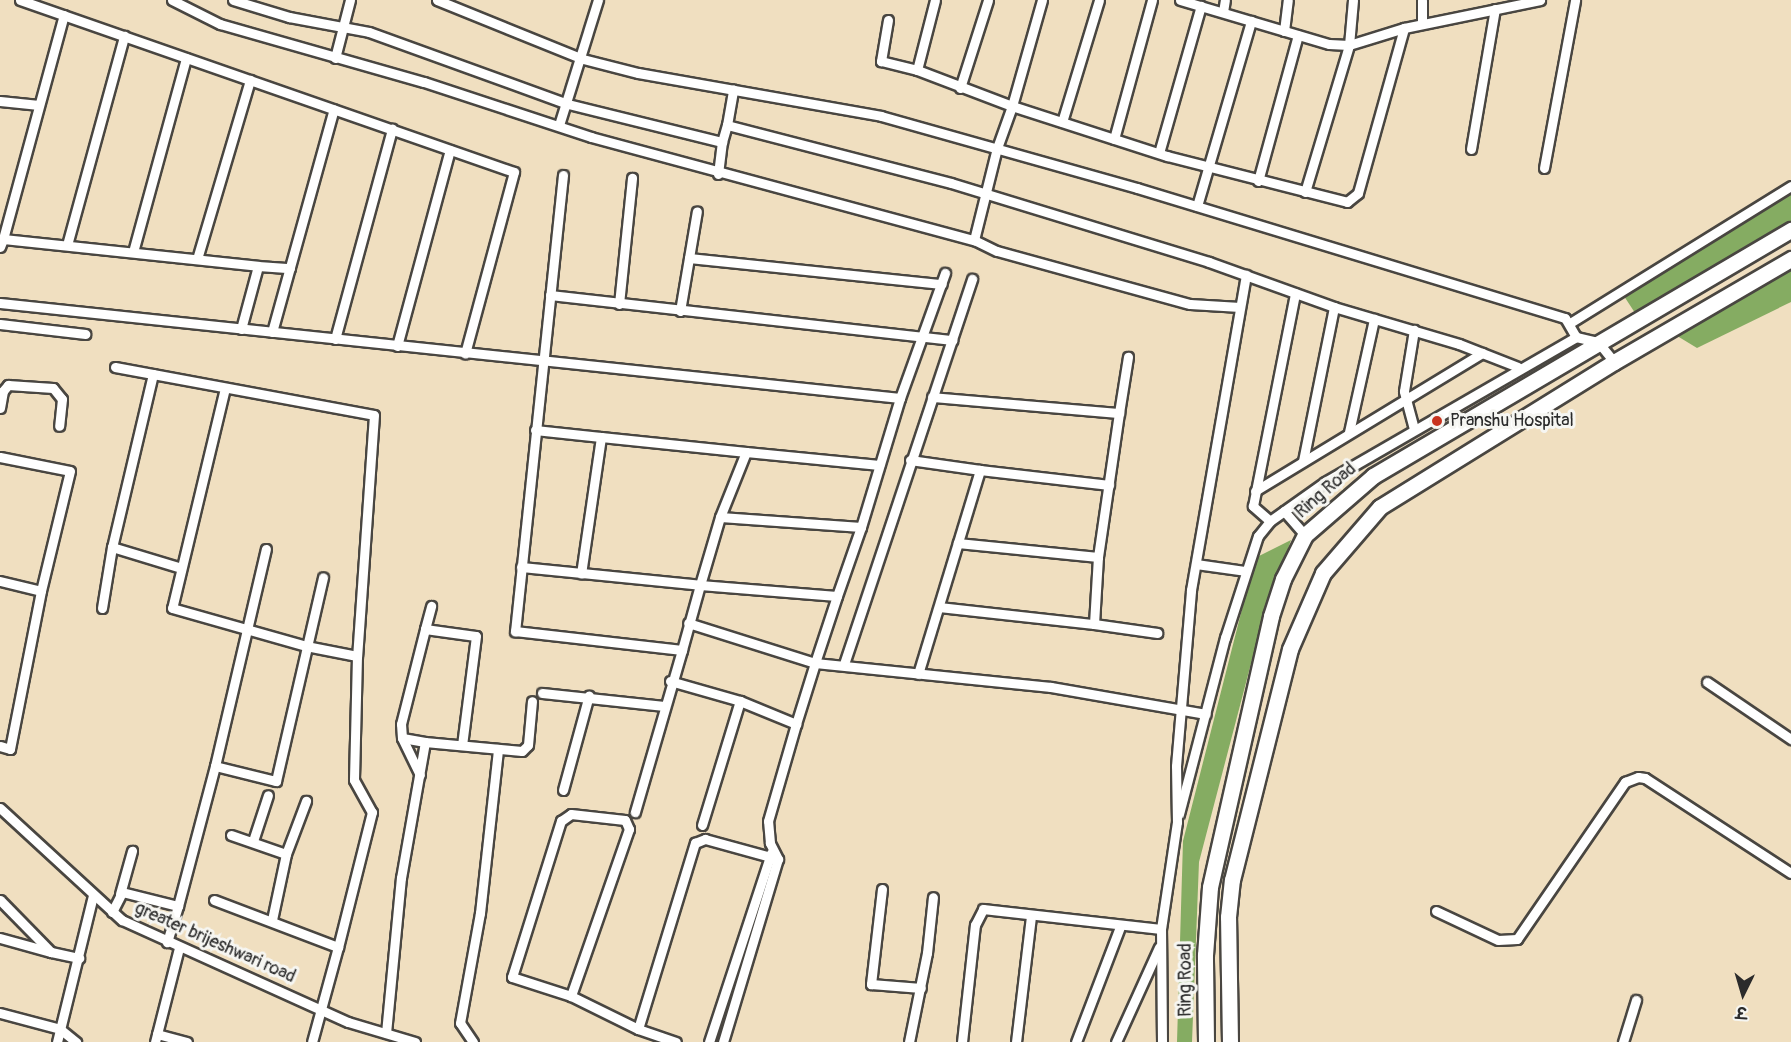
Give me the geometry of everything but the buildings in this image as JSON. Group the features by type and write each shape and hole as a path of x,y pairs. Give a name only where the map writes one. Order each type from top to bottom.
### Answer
{"main road":[{"name":"Ring Road","path":"1206,1042 1205,955 1210,887 1270,616 1282,579 1305,535 1373,476 1791,230"},
{"path":"1230,1042 1228,917 1232,880 1290,649 1323,573 1380,507 1614,362 1791,259"}],"street":[{"path":"20,0 514,172 465,354"},
{"path":"172,0 220,24 718,174 974,240 997,250 1190,304 1240,307"},
{"path":"233,0 343,28 369,32 568,104 722,142"},
{"path":"335,57 351,0"},
{"path":"436,0 582,59 733,90 881,116 1197,206 1565,318 1570,323 1576,338"},
{"path":"559,125 568,104 598,0"},
{"path":"917,70 935,0"},
{"path":"960,88 987,0"},
{"path":"974,240 997,148 1012,106 1042,0"},
{"path":"1062,122 1100,0"},
{"path":"1114,139 1152,0"},
{"path":"1180,0 1298,35 1349,45 1404,28 1540,0"},
{"path":"1223,12 1225,0"},
{"path":"1284,31 1288,0"},
{"path":"1305,192 1349,45 1353,0"},
{"path":"1422,0 1422,24"},
{"path":"1544,168 1575,0"},
{"path":"1159,153 1201,6"},
{"path":"1471,149 1495,9"},
{"path":"64,15 1,243 67,245 290,268"},
{"path":"888,20 881,61 917,70 1012,106 1159,153 1258,181 1347,202 1358,194 1404,28"},
{"path":"1197,206 1251,21"},
{"path":"1258,181 1298,35"},
{"path":"67,245 124,36"},
{"path":"133,252 186,58"},
{"path":"197,259 250,80"},
{"path":"718,174 733,90"},
{"path":"0,101 39,105"},
{"path":"272,332 334,109"},
{"path":"726,124 986,194 1246,275 1334,307 1482,353 1518,368"},
{"path":"335,339 392,129"},
{"path":"397,346 450,150"},
{"path":"563,176 515,631 682,650"},
{"path":"619,304 632,178"},
{"path":"1570,323 1791,186"},
{"path":"680,311 697,211"},
{"path":"689,258 942,284"},
{"path":"241,329 258,266"},
{"path":"723,1042 773,856 768,821 796,724 861,527 900,398 945,273"},
{"path":"1162,1042 1161,929 1177,822 1181,709 1196,564 1246,275"},
{"path":"844,664 972,279"},
{"path":"1270,521 1253,506 1295,293"},
{"path":"550,295 952,340"},
{"path":"0,303 465,354 900,398"},
{"path":"1304,461 1334,307"},
{"path":"1349,432 1374,319"},
{"path":"0,324 85,334"},
{"path":"1414,330 1405,400 1414,429"},
{"path":"1177,822 1245,571 1254,543 1270,521 1414,429 1518,368 1576,338 1598,342 1614,362"},
{"path":"1256,491 1349,432 1482,353"},
{"path":"1094,624 1098,557 1128,357"},
{"path":"115,366 374,416 357,656 354,780 372,812 312,1042"},
{"path":"102,608 112,547 153,374"},
{"path":"0,408 3,391 8,385 53,388 62,399 59,426"},
{"path":"225,388 172,608 306,646 357,656"},
{"path":"932,397 1119,412"},
{"path":"535,430 879,465"},
{"path":"581,573 601,437"},
{"path":"634,812 670,681 682,650 720,517 746,452"},
{"path":"0,457 70,471 41,591 10,749 0,746"},
{"path":"910,460 1109,485"},
{"path":"918,674 980,470"},
{"path":"1284,511 1305,535"},
{"path":"720,517 861,527"},
{"path":"958,543 1098,557"},
{"path":"112,547 182,568"},
{"path":"167,942 215,766 244,628 266,549"},
{"path":"1196,564 1245,571"},
{"path":"521,567 837,596"},
{"path":"215,766 276,780 323,577"},
{"path":"0,581 41,591"},
{"path":"420,775 402,738 401,724 431,606"},
{"path":"939,607 1157,633"},
{"path":"688,623 815,663 844,664 1051,687 1206,714"},
{"path":"425,629 476,636 462,745"},
{"path":"670,681 740,701 796,724"},
{"path":"1707,682 1791,739"},
{"path":"542,693 590,695 664,706"},
{"path":"563,790 590,695"},
{"path":"702,825 740,701"},
{"path":"402,738 498,749 526,749 532,702"},
{"path":"386,1033 401,878 425,742"},
{"path":"473,1042 460,1023 480,913 498,749"},
{"path":"1436,911 1498,940 1517,939 1625,782 1638,777 1645,778 1791,873"},
{"path":"254,841 268,795"},
{"path":"272,920 286,854 306,801"},
{"name":"greater brijeshwari road","path":"0,808 112,912 179,948 321,1009 415,1042"},
{"path":"571,996 630,829 625,820 565,815 543,876 512,977 571,996 638,1029 676,1042"},
{"path":"231,835 254,841 286,854"},
{"path":"638,1029 695,843 705,839 773,856"},
{"path":"112,912 120,894 132,851"},
{"path":"710,1042 773,856"},
{"path":"882,890 871,984 921,988"},
{"path":"120,894 178,906"},
{"path":"57,1042 93,895"},
{"path":"909,1042 921,988 933,897"},
{"path":"0,900 51,952"},
{"path":"214,900 272,920 338,947"},
{"path":"962,1042 976,916 983,909 1120,927 1161,929"},
{"path":"1016,1042 1031,916"},
{"path":"1076,1042 1120,927"},
{"path":"0,938 79,958"},
{"path":"1116,1042 1160,945"},
{"path":"179,948 156,1038 187,1042"},
{"path":"1623,1042 1636,1000"},
{"path":"0,1013 60,1029 76,1042"}],"green space":[{"path":"1791,186 1791,230 1639,319 1620,290"},
{"path":"1791,259 1791,302 1697,348 1669,331"},
{"path":"1291,540 1259,633 1199,862 1192,1042 1177,1042 1183,841 1255,558"}],"place":[{"name":"Pranshu Hospital","path":"1437,421"}]}
